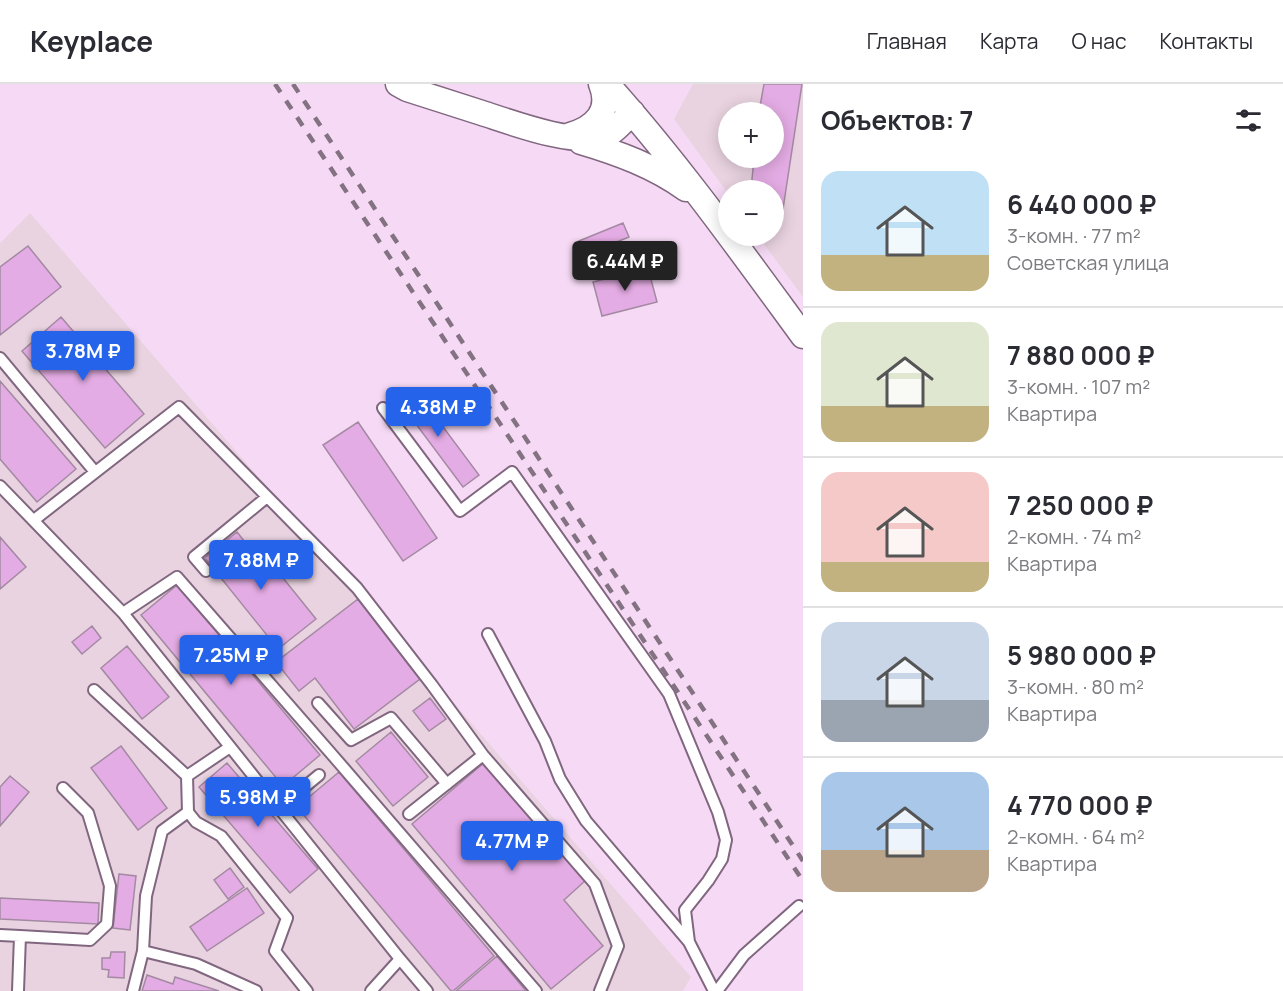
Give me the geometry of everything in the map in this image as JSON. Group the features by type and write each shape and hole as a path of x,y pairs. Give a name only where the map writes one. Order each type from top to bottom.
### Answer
{"street":[{"path":"398,84 407,89 519,125 622,154 679,184 704,202"},
{"path":"565,137 587,129 600,117 604,98 601,84"},
{"path":"607,84 704,202 803,336"},
{"path":"565,137 605,136 632,112"}],"lane":[{"path":"0,358 95,472"},
{"path":"33,520 179,407 357,588 483,755 595,884 618,946 600,991"},
{"path":"383,408 460,511 512,472 669,694 718,812 726,840 722,859 685,910 689,942"},
{"path":"2,490 123,613 427,991"},
{"path":"206,571 194,557 267,497"},
{"path":"123,613 177,577 536,991"},
{"path":"488,634 545,741 560,779 586,821 689,942 716,991 744,955 799,906"},
{"path":"94,690 187,776 188,812 196,822 221,836 286,918 275,951 307,991"},
{"path":"318,703 351,740 391,718 447,784"},
{"path":"187,776 230,747"},
{"path":"409,814 483,755"},
{"path":"279,808 319,775"},
{"path":"0,935 90,940 107,924 110,886 87,813 63,788"},
{"path":"133,991 143,951 146,896 162,831 188,812"},
{"path":"18,991 20,936"},
{"path":"143,951 196,964 256,991"},
{"path":"371,991 400,959"}],"shaded area":[{"path":"693,84 803,84 803,297 765,246 784,246 784,180 718,180 674,119"},
{"path":"30,213 691,977 683,991 0,991 0,243"}],"building":[{"path":"764,84 802,84 784,202 784,180 752,180 753,168 784,168 784,102 761,102"},
{"path":"623,223 629,237 609,245 616,262 592,272 579,241"},
{"path":"28,246 61,287 0,335 0,267"},
{"path":"648,268 657,302 602,316 593,282"},
{"path":"61,317 144,414 105,448 22,351"},
{"path":"0,381 76,469 37,502 0,459"},
{"path":"414,388 479,475 463,487 398,400"},
{"path":"358,422 437,538 403,561 323,445"},
{"path":"237,532 273,577 279,573 316,619 278,649 205,558"},
{"path":"0,537 26,567 0,589"},
{"path":"177,585 320,755 283,786 141,615"},
{"path":"358,599 420,679 354,729 315,678 299,691 276,662"},
{"path":"92,626 101,638 82,654 72,642"},
{"path":"127,646 169,697 142,719 101,668"},
{"path":"430,698 446,719 429,731 413,711"},
{"path":"391,732 428,777 393,806 356,761"},
{"path":"121,746 167,808 138,830 91,768"},
{"path":"486,761 586,880 564,900 603,946 551,989 412,824"},
{"path":"227,763 318,869 290,893 199,787"},
{"path":"339,772 494,956 453,991 297,807"},
{"path":"10,776 29,792 0,826 0,787"},
{"path":"230,868 244,887 228,899 214,880"},
{"path":"119,874 136,876 130,930 113,928"},
{"path":"247,888 264,913 207,951 190,927"},
{"path":"0,898 99,903 98,924 0,919"},
{"path":"111,952 125,952 124,978 108,977 109,970 102,969 102,958 110,958"},
{"path":"497,956 526,991 456,991"},
{"path":"147,975 173,984 175,977 219,991 142,991"}],"railway":[{"path":"275,84 803,881"},
{"path":"293,84 803,861"}]}
